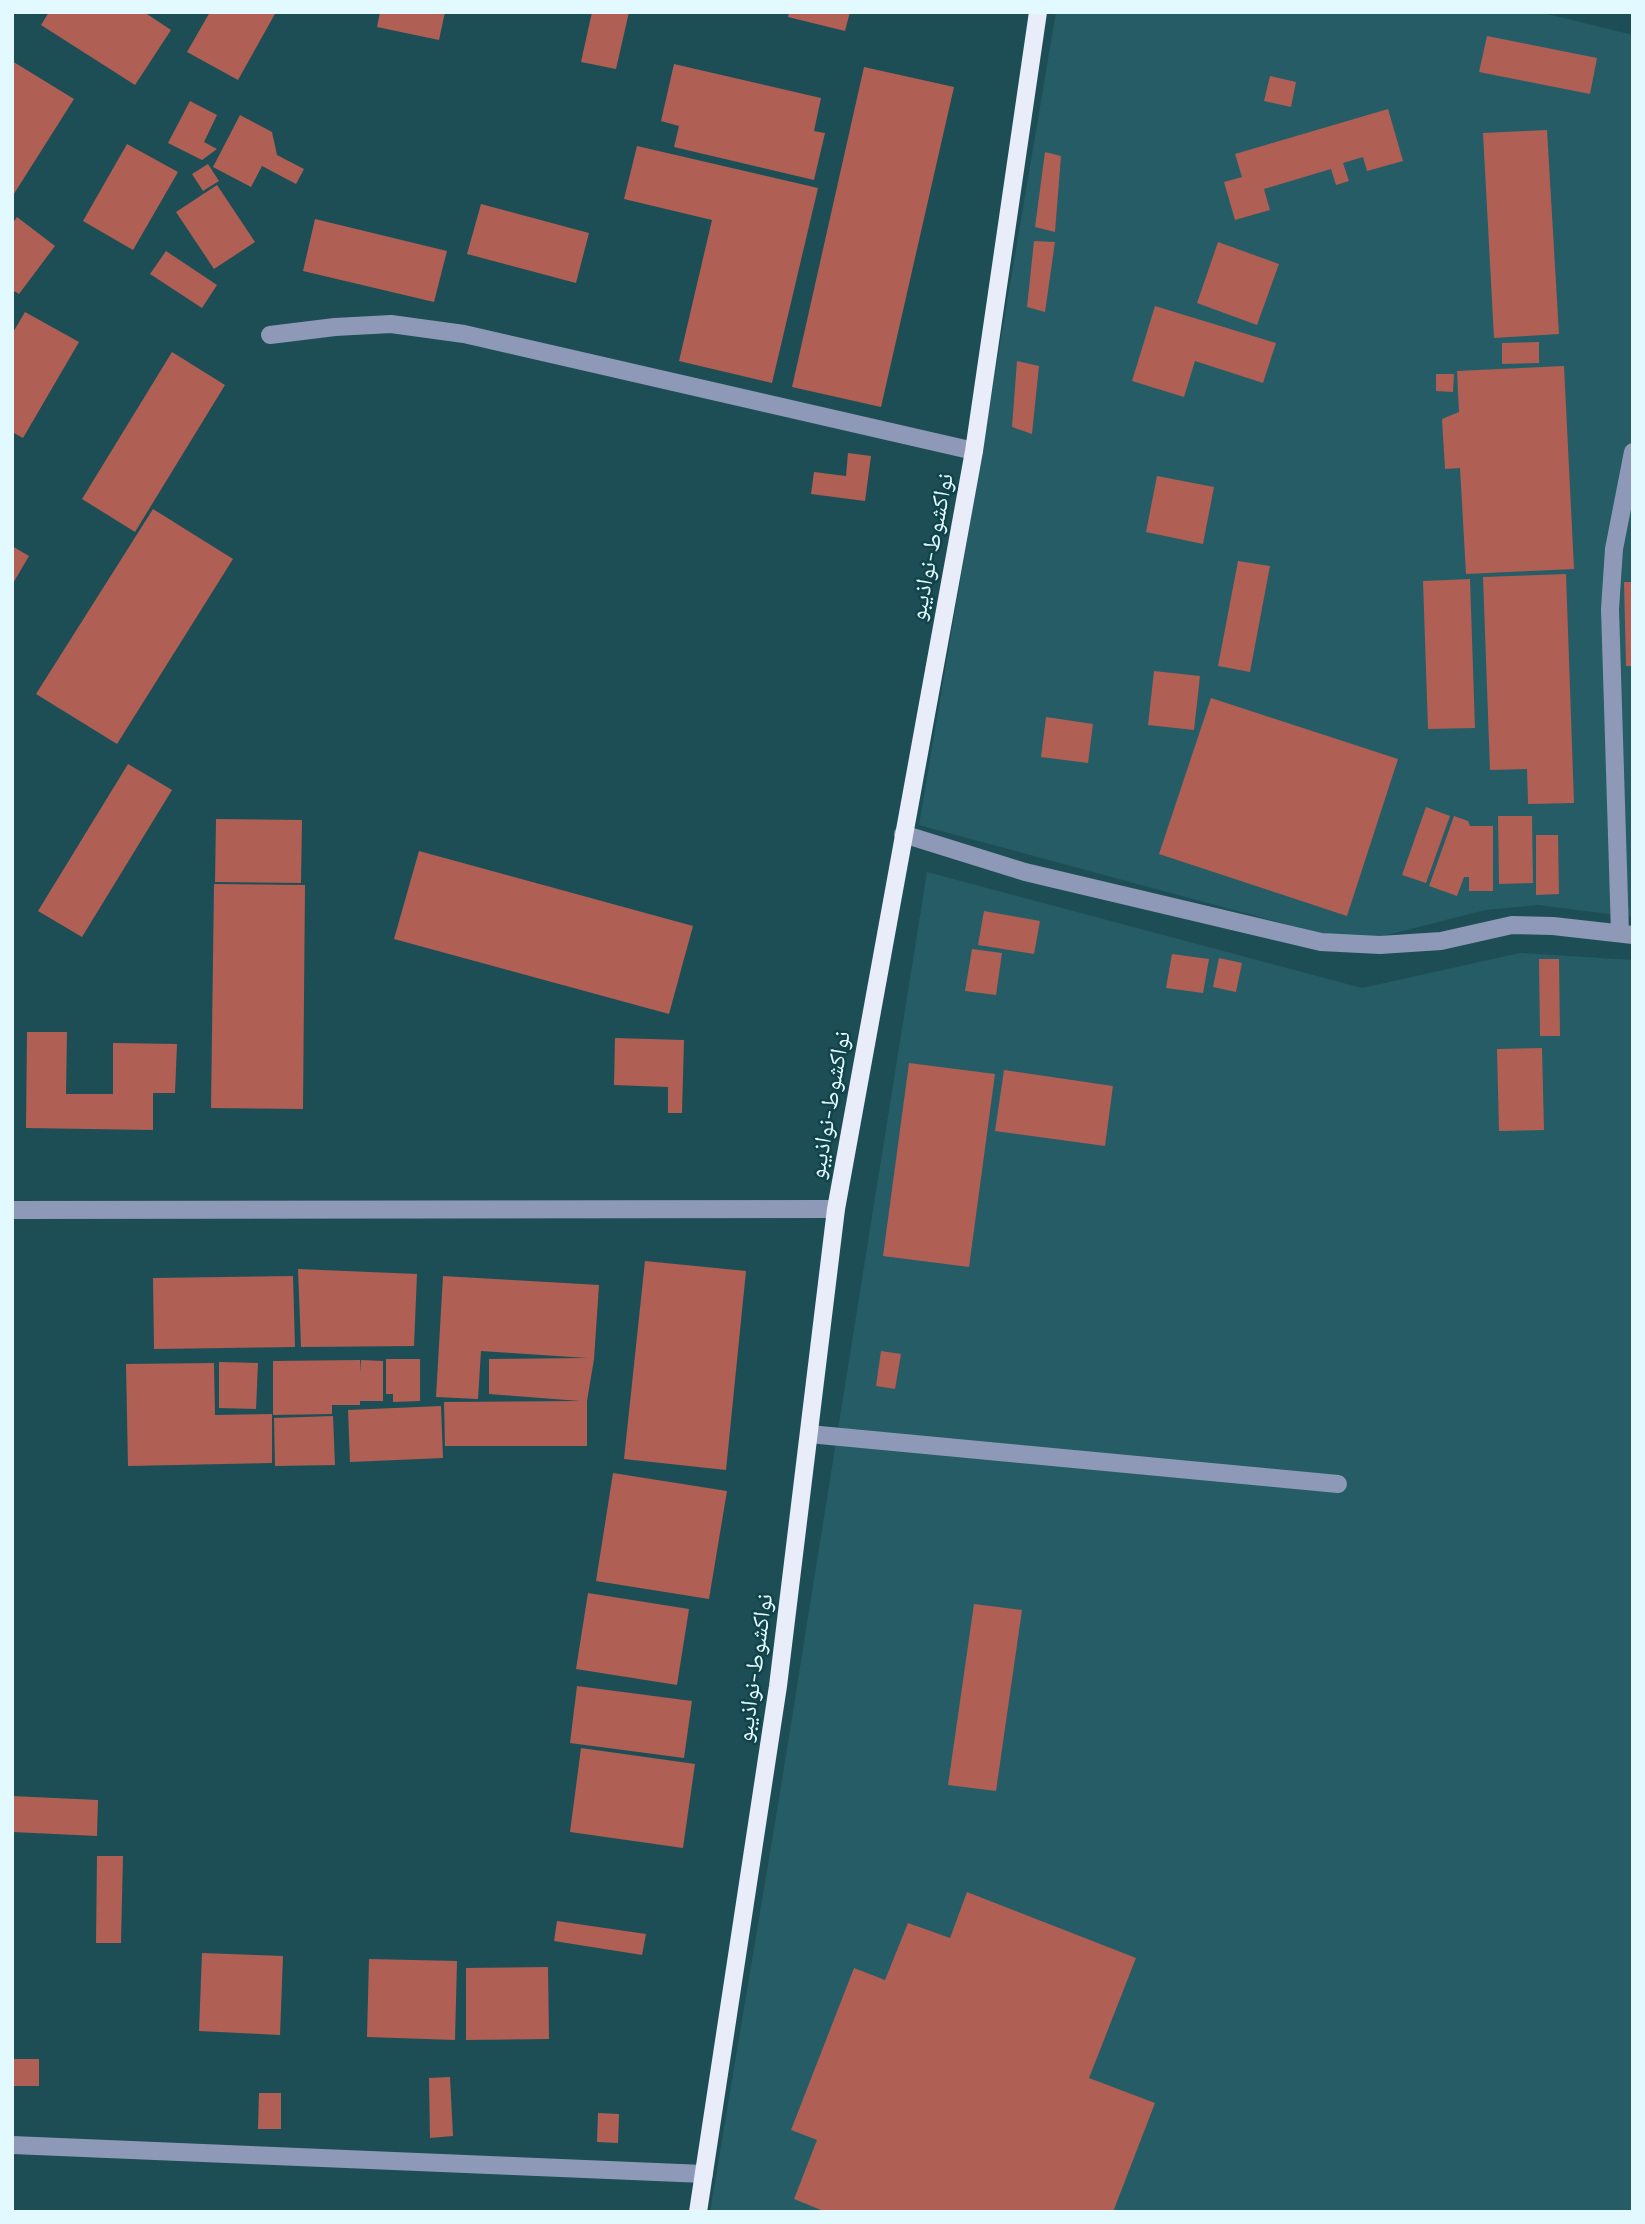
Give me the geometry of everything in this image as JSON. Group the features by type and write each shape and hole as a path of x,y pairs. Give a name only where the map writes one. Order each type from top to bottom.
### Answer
{"main road":[{"name":"نواكشوط-نواذيبو","path":"698,2212 778,1686 836,1209 902,834 974,451 1038,12"}],"street":[{"path":"270,335 391,324 464,334 974,451"},
{"path":"902,834 1025,872 1321,942 1380,945 1441,941 1512,925 1553,926 1626,934 1610,609 1614,549 1633,452"},
{"path":"12,1210 836,1209"},
{"path":"808,1434 1338,1484"},
{"path":"12,2145 704,2174"}],"shaded area":[{"path":"1056,12 1539,12 1633,35 1633,917 1538,905 1485,910 1356,943 919,825"},
{"path":"927,872 1362,988 1520,953 1633,960 1633,2212 710,2212"}],"building":[{"path":"49,12 144,12 171,30 135,85 41,25"},
{"path":"210,12 276,12 238,80 187,52"},
{"path":"380,12 445,12 439,40 377,27"},
{"path":"592,12 629,12 616,69 581,62"},
{"path":"789,12 850,12 845,31 788,17"},
{"path":"1487,36 1597,58 1590,94 1479,72"},
{"path":"12,61 74,99 12,197"},
{"path":"674,64 821,98 814,131 825,133 814,180 674,147 679,126 661,121"},
{"path":"864,67 954,87 881,407 792,387"},
{"path":"1270,76 1296,82 1291,107 1264,101"},
{"path":"190,101 217,115 204,142 217,149 202,160 168,143"},
{"path":"1388,109 1403,161 1367,171 1363,157 1343,163 1349,181 1336,185 1331,169 1264,189 1270,210 1235,220 1224,182 1242,177 1235,154"},
{"path":"240,115 272,132 277,155 304,169 296,184 262,166 251,187 213,167"},
{"path":"1547,130 1559,334 1494,338 1483,133"},
{"path":"127,144 178,172 133,250 83,221"},
{"path":"637,146 818,188 772,383 679,361 712,220 624,199"},
{"path":"1045,152 1061,156 1055,232 1035,227"},
{"path":"208,164 219,181 203,191 192,174"},
{"path":"217,185 255,242 214,269 176,212"},
{"path":"481,204 589,233 576,283 467,254"},
{"path":"17,217 55,246 19,294 12,290 12,224"},
{"path":"315,219 447,251 434,302 303,271"},
{"path":"1034,241 1055,242 1045,312 1027,307"},
{"path":"1218,242 1279,264 1257,325 1197,303"},
{"path":"166,251 217,285 202,308 150,274"},
{"path":"1155,306 1276,343 1263,383 1195,361 1184,397 1132,381"},
{"path":"25,312 79,342 23,438 12,432 12,334"},
{"path":"1539,342 1539,363 1502,364 1502,343"},
{"path":"172,352 225,385 135,532 82,499"},
{"path":"1017,361 1039,366 1032,434 1012,427"},
{"path":"1564,366 1574,569 1466,574 1460,468 1445,469 1442,419 1459,412 1457,371"},
{"path":"1436,374 1454,374 1453,392 1436,391"},
{"path":"848,453 871,456 865,501 811,494 814,472 846,476"},
{"path":"1157,476 1214,487 1203,544 1146,532"},
{"path":"153,509 233,559 117,744 36,694"},
{"path":"12,546 29,556 12,585"},
{"path":"1238,561 1270,566 1250,672 1218,666"},
{"path":"1566,574 1574,803 1528,804 1527,769 1490,770 1483,577"},
{"path":"1470,579 1475,728 1428,729 1423,581"},
{"path":"1624,582 1633,582 1633,666 1626,666"},
{"path":"1154,671 1200,676 1194,730 1148,725"},
{"path":"1211,698 1398,759 1347,916 1159,854"},
{"path":"1046,717 1093,724 1088,763 1041,757"},
{"path":"128,764 172,790 82,937 38,911"},
{"path":"1426,807 1450,816 1426,883 1402,875"},
{"path":"1454,816 1468,821 1470,826 1493,826 1493,891 1469,891 1469,877 1464,877 1457,896 1429,886"},
{"path":"1498,816 1532,816 1533,883 1499,884"},
{"path":"216,819 302,820 301,883 215,882"},
{"path":"1536,835 1558,835 1559,894 1536,895"},
{"path":"419,851 693,926 669,1014 394,939"},
{"path":"214,884 305,885 303,1109 211,1108"},
{"path":"984,911 1040,921 1034,954 978,945"},
{"path":"972,949 1002,953 996,995 965,991"},
{"path":"1172,954 1209,959 1203,993 1166,988"},
{"path":"1219,958 1242,963 1236,992 1213,987"},
{"path":"1539,959 1559,959 1560,1036 1540,1036"},
{"path":"27,1032 67,1032 66,1094 113,1094 113,1043 177,1044 175,1093 153,1093 153,1130 26,1128"},
{"path":"615,1038 684,1040 682,1113 668,1113 668,1087 614,1085"},
{"path":"1542,1048 1544,1130 1499,1131 1497,1049"},
{"path":"909,1063 995,1074 969,1267 883,1256"},
{"path":"1004,1070 1113,1086 1105,1146 995,1131"},
{"path":"645,1261 746,1271 726,1470 624,1459"},
{"path":"298,1269 417,1274 414,1346 301,1347"},
{"path":"293,1276 295,1347 154,1349 153,1278"},
{"path":"443,1276 599,1285 594,1359 587,1401 587,1446 445,1446 444,1402 580,1401 489,1394 489,1359 587,1358 481,1351 478,1399 436,1397"},
{"path":"881,1351 901,1354 895,1389 876,1386"},
{"path":"386,1359 420,1359 420,1401 393,1402 393,1394 386,1394"},
{"path":"360,1360 360,1372 361,1360 383,1361 383,1401 360,1401 360,1405 332,1405 332,1414 273,1415 273,1361"},
{"path":"219,1362 258,1363 256,1409 219,1408"},
{"path":"214,1363 215,1415 272,1414 272,1463 128,1466 126,1364"},
{"path":"441,1406 443,1458 350,1462 348,1410"},
{"path":"333,1416 335,1465 275,1466 274,1418"},
{"path":"613,1473 727,1491 709,1599 596,1581"},
{"path":"588,1593 689,1609 677,1685 576,1669"},
{"path":"974,1604 1022,1610 996,1791 948,1785"},
{"path":"577,1686 692,1701 684,1758 570,1743"},
{"path":"581,1748 695,1764 683,1848 570,1832"},
{"path":"12,1796 98,1800 97,1836 12,1832"},
{"path":"97,1856 123,1856 121,1943 96,1943"},
{"path":"967,1892 1136,1958 1089,2078 1155,2103 1113,2212 826,2212 794,2199 817,2140 791,2130 854,1968 885,1980 908,1923 950,1938"},
{"path":"557,1921 646,1934 642,1955 554,1941"},
{"path":"202,1953 283,1956 280,2035 199,2031"},
{"path":"369,1959 457,1961 455,2040 367,2037"},
{"path":"548,1967 549,2039 466,2040 466,1968"},
{"path":"12,2059 39,2059 39,2086 12,2086"},
{"path":"450,2077 453,2136 430,2138 429,2078"},
{"path":"259,2093 281,2093 281,2129 258,2129"},
{"path":"598,2113 619,2114 618,2143 597,2142"}]}
